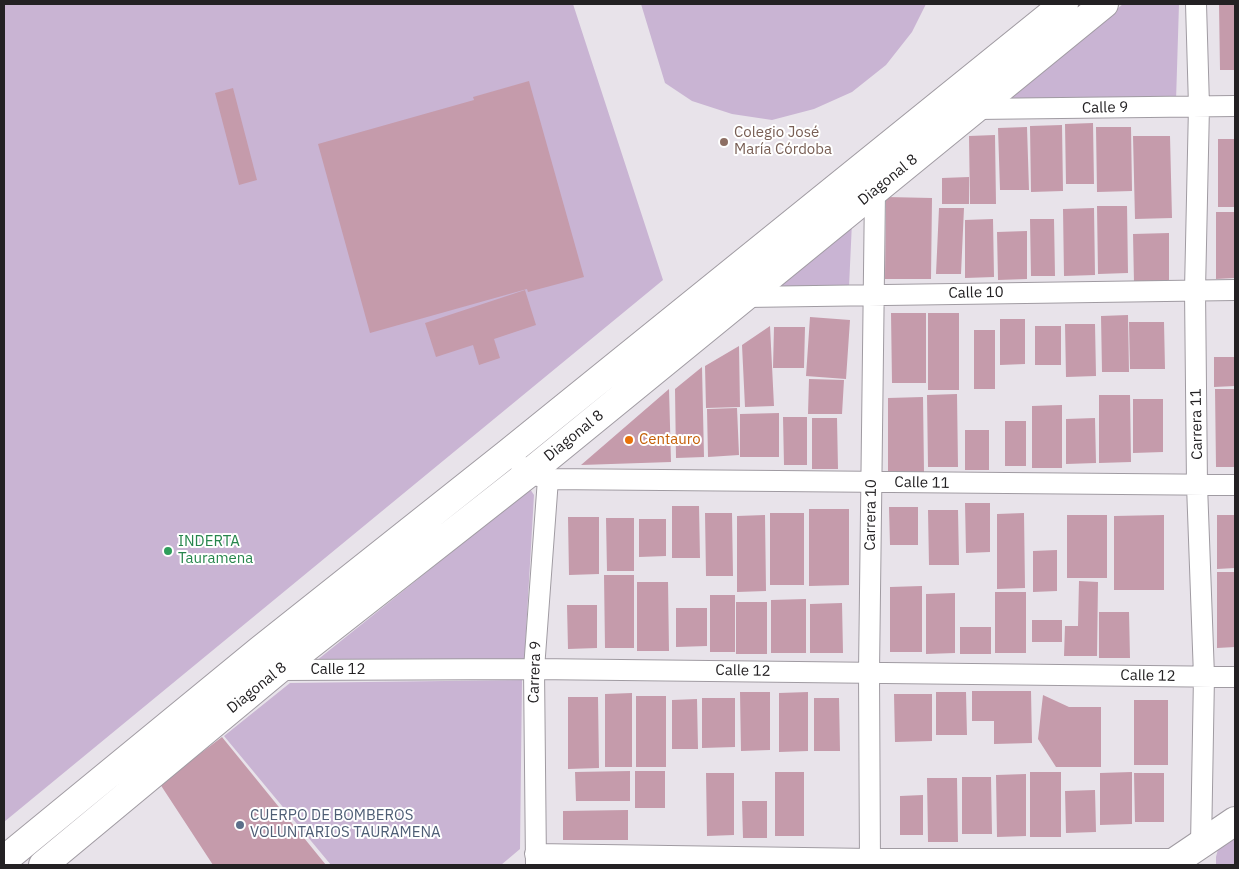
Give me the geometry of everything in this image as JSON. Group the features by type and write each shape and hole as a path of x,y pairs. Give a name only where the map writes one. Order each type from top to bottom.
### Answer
{"street":[{"name":"Diagonal 8","path":"4,860 260,650 1064,4"},
{"name":"Diagonal 8","path":"43,865 278,670 538,476 745,296 1104,4"},
{"name":"Carrera 11","path":"1183,858 1204,676 1197,485 1195,290 1199,106 1196,4"},
{"name":"Calle 9","path":"975,109 1235,106"},
{"path":"858,169 874,191"},
{"name":"Carrera 10","path":"870,862 869,672 874,191"},
{"path":"728,275 745,296"},
{"name":"Calle 10","path":"745,296 1235,290"},
{"path":"506,454 538,476"},
{"name":"Calle 11","path":"538,476 872,482 1235,485"},
{"name":"Carrera 9","path":"535,860 534,668 538,476"},
{"path":"260,650 278,670"},
{"name":"Calle 12","path":"278,670 534,668 1235,677"},
{"path":"535,860 870,862 1183,858 1235,821"}],"shaded area":[{"name":"INDERTA Tauramena","path":"4,4 573,4 663,280 4,822"},
{"path":"641,4 926,4 912,32 886,65 852,92 814,109 772,120 732,114 692,101 665,83"},
{"path":"1123,4 1179,4 1176,101 1006,100"},
{"path":"852,222 849,287 766,288"},
{"path":"530,489 534,495 524,666 311,665"},
{"path":"522,680 520,849 501,865 331,865 224,736 290,683"},
{"path":"1235,834 1235,865 1216,865 1219,845"}],"building":[{"path":"1219,4 1235,4 1235,70 1220,70"},
{"path":"529,81 584,277 528,292 527,289 370,333 318,144 474,100 473,97"},
{"path":"233,88 257,180 239,185 215,93"},
{"path":"1093,123 1094,184 1066,184 1065,124"},
{"path":"1062,125 1063,191 1031,192 1030,126"},
{"path":"1027,127 1029,190 1000,190 998,128"},
{"path":"1096,127 1131,127 1132,191 1097,192"},
{"path":"995,135 996,204 970,204 969,136"},
{"path":"1133,136 1170,136 1172,218 1135,219"},
{"path":"1218,139 1235,139 1235,207 1218,207"},
{"path":"969,177 969,204 942,204 942,178"},
{"path":"886,197 932,198 931,279 885,279"},
{"path":"1097,206 1127,206 1128,273 1098,274"},
{"path":"939,208 964,208 961,274 936,274"},
{"path":"1094,208 1095,275 1064,276 1063,209"},
{"path":"1216,212 1235,212 1235,278 1216,279"},
{"path":"993,219 994,277 965,278 965,220"},
{"path":"1030,219 1054,219 1055,276 1031,276"},
{"path":"1027,231 1027,279 998,280 997,232"},
{"path":"1169,233 1169,282 1134,283 1133,234"},
{"path":"525,290 536,325 494,339 500,358 479,365 473,345 436,357 425,323"},
{"path":"891,313 926,313 926,383 892,383"},
{"path":"928,313 959,313 959,390 928,390"},
{"path":"1128,315 1129,372 1102,372 1101,316"},
{"path":"810,317 850,320 846,379 806,376"},
{"path":"1000,319 1025,319 1025,364 1000,365"},
{"path":"1129,322 1164,322 1165,369 1130,369"},
{"path":"1065,324 1095,324 1096,376 1066,377"},
{"path":"770,326 774,406 745,407 742,345"},
{"path":"1035,326 1061,326 1061,365 1035,365"},
{"path":"774,327 805,327 804,368 773,368"},
{"path":"974,330 995,330 995,389 974,389"},
{"path":"739,346 740,407 706,408 705,366"},
{"path":"1214,357 1235,357 1235,386 1214,387"},
{"path":"702,367 704,457 676,458 675,389"},
{"path":"809,379 844,380 842,414 808,414"},
{"path":"669,389 671,462 581,465"},
{"path":"1215,389 1235,389 1235,467 1216,467"},
{"path":"957,394 958,467 928,467 927,395"},
{"path":"1099,395 1130,395 1131,462 1099,463"},
{"path":"923,397 924,472 888,472 888,398"},
{"path":"1133,399 1163,399 1163,452 1133,453"},
{"path":"1062,405 1062,468 1032,468 1032,406"},
{"path":"737,408 739,455 708,457 707,409"},
{"path":"779,413 779,457 740,457 740,414"},
{"path":"783,417 807,417 807,465 784,465"},
{"path":"812,418 837,418 838,469 812,469"},
{"path":"1095,418 1096,463 1066,464 1066,419"},
{"path":"1005,421 1026,421 1026,466 1005,466"},
{"path":"965,430 989,430 989,470 965,470"},
{"path":"965,503 990,503 990,552 966,553"},
{"path":"672,506 699,506 700,558 672,558"},
{"path":"889,507 918,507 918,545 890,545"},
{"path":"809,509 849,509 849,585 809,586"},
{"path":"928,510 958,510 959,565 929,565"},
{"path":"705,513 732,513 733,576 706,576"},
{"path":"770,513 804,513 804,585 770,585"},
{"path":"1024,513 1025,588 997,589 997,514"},
{"path":"765,515 766,591 737,592 737,516"},
{"path":"1067,515 1107,515 1107,578 1067,578"},
{"path":"1164,515 1164,590 1114,590 1114,516"},
{"path":"1217,515 1235,515 1235,568 1217,569"},
{"path":"568,517 599,517 599,574 569,575"},
{"path":"606,518 634,518 634,571 607,571"},
{"path":"639,519 666,519 666,556 639,557"},
{"path":"1057,550 1057,591 1033,592 1033,551"},
{"path":"1217,572 1235,572 1235,647 1217,648"},
{"path":"604,575 634,575 634,648 605,648"},
{"path":"1079,581 1098,582 1097,656 1064,656 1065,626 1078,626"},
{"path":"637,582 668,582 669,651 637,651"},
{"path":"922,586 922,652 890,652 890,587"},
{"path":"995,592 1026,592 1026,653 995,653"},
{"path":"955,593 955,653 926,654 926,594"},
{"path":"710,595 735,595 735,652 710,652"},
{"path":"806,599 806,653 771,653 771,600"},
{"path":"736,602 767,602 767,654 736,654"},
{"path":"842,603 843,653 810,653 810,604"},
{"path":"567,605 597,605 597,648 568,649"},
{"path":"676,608 707,608 707,646 676,647"},
{"path":"1099,612 1129,612 1130,658 1099,658"},
{"path":"1032,620 1062,620 1062,642 1032,642"},
{"path":"960,627 991,627 991,654 960,654"},
{"path":"972,691 1031,691 1032,743 994,744 994,721 972,721"},
{"path":"740,692 770,692 770,750 741,751"},
{"path":"808,692 808,751 779,752 779,693"},
{"path":"936,692 966,692 967,735 936,735"},
{"path":"632,693 632,767 605,767 605,694"},
{"path":"894,694 932,694 932,741 895,742"},
{"path":"1043,695 1069,707 1101,707 1101,767 1056,767 1038,739"},
{"path":"636,696 666,696 666,767 636,767"},
{"path":"568,697 598,697 599,768 568,769"},
{"path":"702,698 735,698 735,747 702,748"},
{"path":"814,698 839,698 840,751 814,751"},
{"path":"697,699 698,749 672,749 672,700"},
{"path":"1134,700 1168,700 1168,765 1134,765"},
{"name":"CUERPO DE BOMBEROS VOLUNTARIOS TAURAMENA","path":"222,737 326,865 213,865 160,784"},
{"path":"630,771 630,801 576,801 575,772"},
{"path":"635,771 665,771 665,808 635,808"},
{"path":"775,772 804,772 804,836 775,836"},
{"path":"1030,772 1061,772 1061,837 1030,837"},
{"path":"1132,772 1132,824 1100,825 1100,773"},
{"path":"706,773 734,773 734,835 707,836"},
{"path":"1134,773 1164,773 1164,822 1135,822"},
{"path":"1026,774 1026,836 997,837 996,775"},
{"path":"962,777 991,777 992,834 962,834"},
{"path":"927,778 957,778 958,842 928,842"},
{"path":"1095,790 1096,832 1066,833 1065,791"},
{"path":"923,795 923,835 900,835 900,796"},
{"path":"742,801 767,801 767,838 743,838"},
{"path":"628,810 628,840 563,840 563,811"}],"place":[{"name":"Colegio José María Córdoba","path":"724,142"},
{"name":"Centauro","path":"629,440"},
{"name":"INDERTA Tauramena","path":"168,551"},
{"name":"CUERPO DE BOMBEROS VOLUNTARIOS TAURAMENA","path":"240,825"}]}
